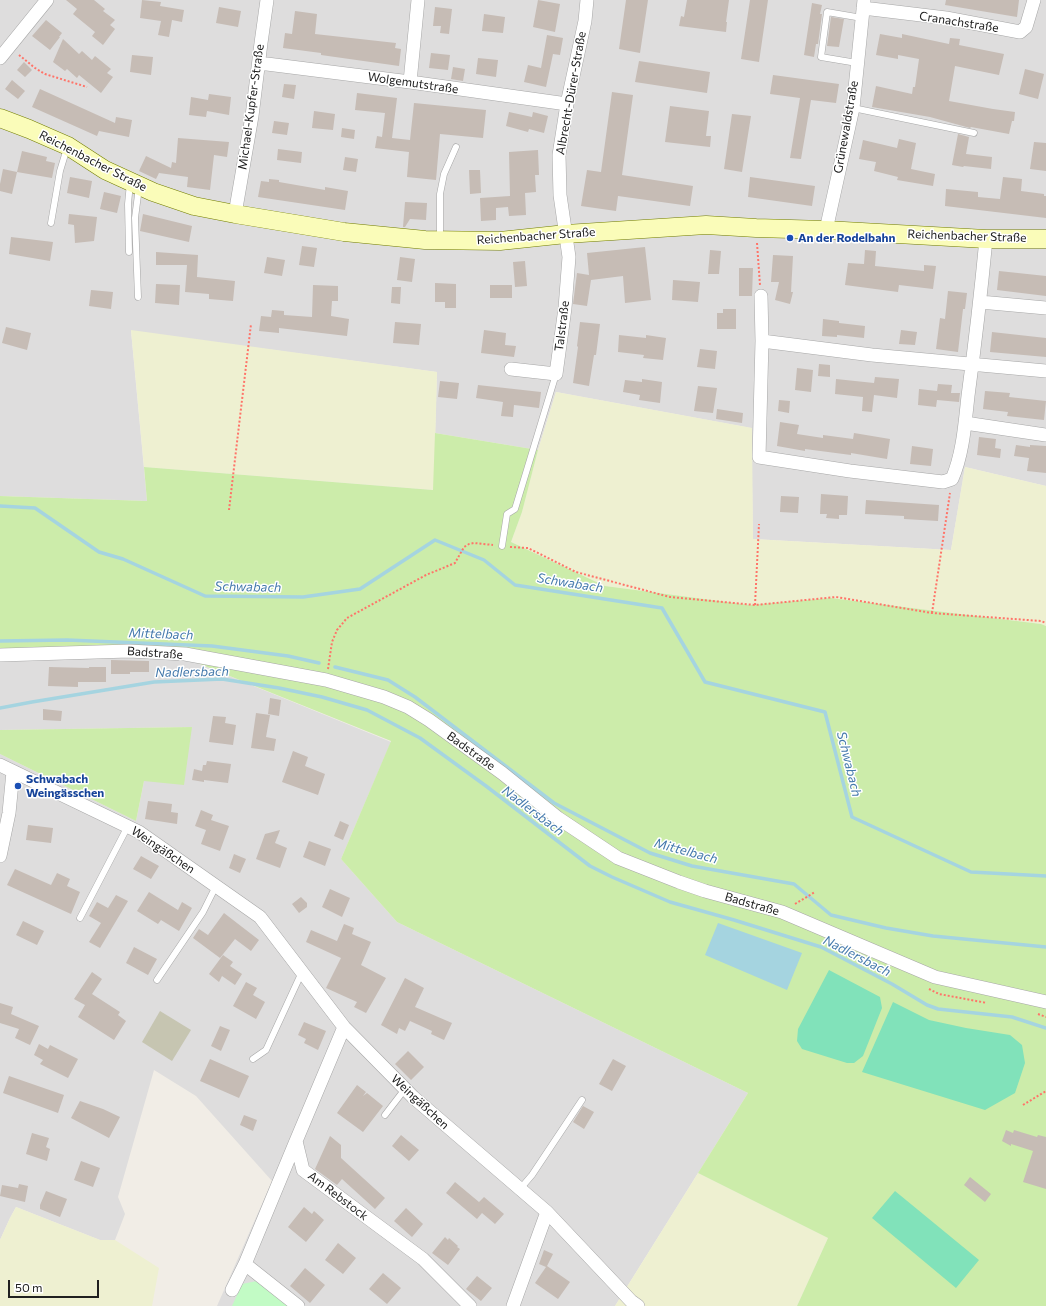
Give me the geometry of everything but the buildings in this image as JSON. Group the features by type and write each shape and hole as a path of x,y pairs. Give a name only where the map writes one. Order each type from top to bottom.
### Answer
{"main road":[{"name":"Reichenbacher Straße","path":"0,118 68,146 105,170 153,192 194,206 344,232 425,240 500,241 566,234 706,225 986,239 1046,239"}],"street":[{"path":"0,58 47,0"},
{"name":"Michael-Kupfer-Straße","path":"234,214 251,122 259,63 260,43 267,0"},
{"path":"410,82 418,0"},
{"name":"Albrecht-Dürer-Straße","path":"566,234 560,195 559,155 567,104 585,21 587,0"},
{"name":"Cranachstraße","path":"863,9 946,18 1020,32 1026,27 1034,0"},
{"name":"Grünewaldstraße","path":"826,230 853,108 863,9"},
{"name":"Wolgemutstraße","path":"259,63 567,104"},
{"name":"Talstraße","path":"556,374 565,308 569,257 566,234"},
{"path":"761,296 762,341 759,457 850,471 943,482 952,479 958,467 980,302 986,239"},
{"path":"980,302 1046,308"},
{"path":"762,341 872,355 1046,371"},
{"path":"511,369 556,374"},
{"path":"965,423 1046,435"},
{"name":"Badstraße","path":"0,655 103,651 185,654 326,680 384,697 408,707 429,720 502,773 558,818 618,858 705,891 782,912 935,977 1046,1002"},
{"name":"Weingäßchen","path":"0,765 139,832 260,917 344,1027 413,1098 547,1212 631,1301 638,1306"},
{"path":"0,856 9,813 13,772"},
{"path":"232,1290 245,1264 344,1027"},
{"name":"Am Rebstock","path":"296,1141 303,1170 423,1259 470,1306"},
{"path":"513,1306 547,1212"},
{"path":"245,1264 298,1306"}],"lane":[{"path":"857,63 821,57 827,12 863,9"},
{"path":"853,108 974,133"},
{"path":"51,223 60,171 68,146"},
{"path":"440,240 440,194 444,174 456,147"},
{"path":"129,252 128,204 134,183"},
{"path":"134,183 138,297"},
{"path":"502,546 507,514 515,509 556,374"},
{"path":"80,918 128,826"},
{"path":"157,980 203,912 216,886"},
{"path":"253,1059 266,1050 302,972"},
{"path":"385,1115 405,1089"},
{"path":"520,1189 532,1175 582,1100"}],"path":[{"path":"9,47 35,68 45,74 87,87"},
{"path":"756,228 761,296"},
{"path":"229,510 251,324"},
{"path":"932,612 952,479"},
{"path":"754,605 759,524"},
{"path":"326,680 332,642 337,630 347,618 426,575 455,563 464,547 474,543 528,548 576,572 670,596 754,605 836,597 932,612 1041,621 1046,623"},
{"path":"801,900 815,892"},
{"path":"1023,1105 1046,1091"}],"shaded area":[{"path":"0,0 1046,0 1046,486 965,467 951,550 753,539 751,428 556,392 538,450 435,433 437,372 131,331 147,501 0,496"},
{"path":"131,330 437,372 434,490 144,467"},
{"path":"556,392 752,428 753,539 951,550 965,467 1046,486 1046,626 1041,624 831,598 750,605 605,586 511,542 522,512 538,450"},
{"path":"0,657 185,658 391,742 341,859 397,922 748,1093 615,1306 217,1306 272,1181 196,1096 154,1070 118,1197 125,1214 115,1240 100,1240 16,1207 0,1240 0,754 136,821 144,781 192,727 0,730"},
{"path":"160,1011 191,1030 172,1061 142,1042"},
{"path":"698,1173 828,1238 797,1306 615,1306"},
{"path":"16,1207 100,1240 115,1240 159,1268 152,1306 0,1306 0,1240"}],"green space":[{"path":"435,433 538,450 522,512 511,542 605,586 750,605 831,598 1041,624 1046,626 1046,1306 797,1306 828,1238 698,1173 748,1093 397,922 341,859 391,741 185,658 0,657 0,496 147,501 144,467 433,490"},
{"path":"192,727 184,785 144,781 136,821 0,754 0,730"},
{"path":"829,970 880,997 882,1008 863,1056 854,1063 847,1063 802,1049 797,1041 798,1029"},
{"path":"893,1002 929,1020 1010,1035 1022,1045 1025,1063 1015,1093 985,1110 862,1072"},
{"path":"895,1191 979,1260 956,1288 872,1218"},
{"path":"257,1281 288,1306 232,1306 242,1284"}],"water":[{"path":"718,923 802,953 787,990 705,955"}],"waterway":[{"name":"Schwabach","path":"0,506 35,508 99,552 123,559 205,596 303,597 360,589 435,540 484,560 515,585 662,608 705,682 825,712 852,817 971,872 1046,876"},
{"name":"Mittelbach","path":"0,641 67,640 212,646 288,656 319,663"},
{"name":"Mittelbach","path":"335,667 388,680 415,697 554,803 650,853 692,866 794,884 831,915 886,928 933,936 1046,947"},
{"name":"Nadlersbach","path":"0,708 154,682 222,679 279,688 322,697 367,710 420,738 486,786 590,866 612,877 670,902 821,947 892,984 927,1005 938,1009 1012,1017 1046,1028"}],"place":[{"name":"An der Rodelbahn","path":"790,238"},
{"name":"Schwabach Weingässchen","path":"18,786"}]}
